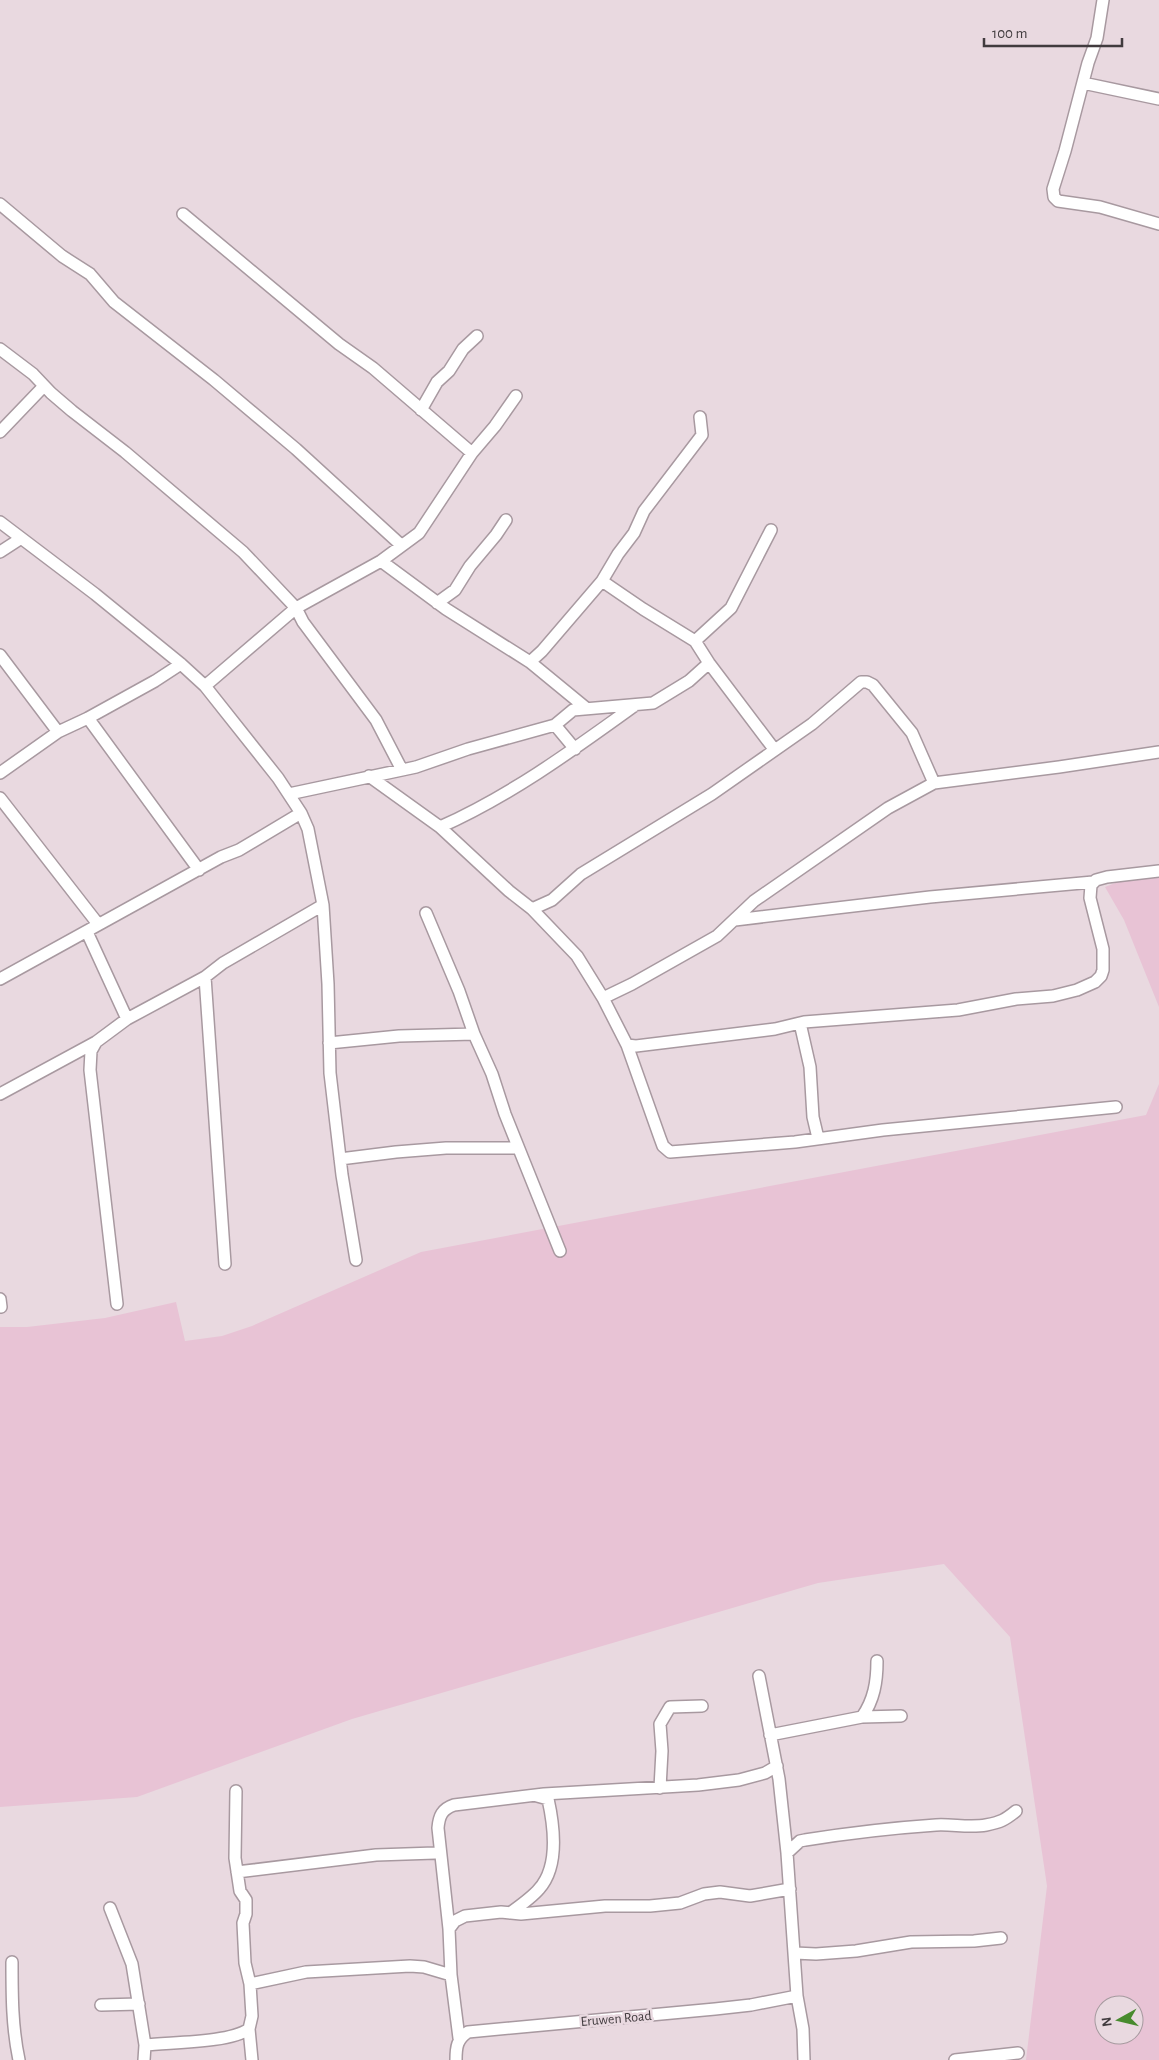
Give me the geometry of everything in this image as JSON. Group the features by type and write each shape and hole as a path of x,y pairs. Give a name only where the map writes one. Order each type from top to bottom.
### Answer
{"street":[{"path":"1103,0 1097,38 1053,189 1054,196 1058,201 1100,207 1159,224"},
{"path":"1083,83 1159,99"},
{"path":"0,204 62,256 90,274 114,302 214,380 296,449 401,546"},
{"path":"183,214 340,344 372,368 472,453"},
{"path":"421,410 437,382 449,370 463,349 477,336"},
{"path":"0,349 33,374 44,386 243,552 296,608 303,622 376,720 402,770"},
{"path":"0,432 44,386"},
{"path":"205,686 296,608 381,561 421,529 472,453 495,426 516,396"},
{"path":"530,662 542,651 602,581 618,554 634,533 644,511 702,434 700,417"},
{"path":"438,603 454,590 470,566 496,536 506,520"},
{"path":"0,522 95,594 182,664 205,686 289,794 301,813 308,829 324,905 330,1073 340,1159 356,1260"},
{"path":"695,640 731,608 771,530"},
{"path":"0,552 20,539"},
{"path":"381,561 438,603 530,662 586,708"},
{"path":"602,581 643,609 695,640 709,663 774,749"},
{"path":"0,655 58,732"},
{"path":"289,794 402,770 555,725 573,710 653,703 689,681 709,663"},
{"path":"0,773 58,732 88,718 182,664"},
{"path":"532,909 552,900 581,874 712,794 812,724 855,686 867,682 874,685 912,734 934,782"},
{"path":"440,827 476,811 575,749 634,706"},
{"path":"88,718 199,870"},
{"path":"555,725 575,749"},
{"path":"603,998 711,940 754,901 888,808 934,782 1059,767 1159,752"},
{"path":"369,776 440,827 509,891 532,909 577,956 603,998 627,1045 663,1146 670,1152 795,1142 1116,1107"},
{"path":"0,798 98,924"},
{"path":"0,979 87,932 98,924 239,850 301,813"},
{"path":"735,920 940,896 1093,882 1107,877 1159,871"},
{"path":"627,1045 644,1045 756,1032 856,1017 958,1010 1016,999 1053,996 1086,986 1101,976 1104,963 1103,949 1090,898 1090,888 1093,882"},
{"path":"0,1094 96,1042 127,1018 205,977 223,963 324,905"},
{"path":"426,913 492,1074 518,1148 560,1251"},
{"path":"87,932 127,1018"},
{"path":"205,977 224,1264"},
{"path":"800,1024 810,1067 813,1117 818,1138"},
{"path":"329,1043 400,1036 474,1034"},
{"path":"96,1042 91,1051 90,1070 117,1304"},
{"path":"340,1159 446,1148 518,1148"},
{"path":"862,1717 875,1692 877,1661"},
{"path":"759,1676 776,1766 787,1853 797,1996 803,2029 804,2060"},
{"path":"660,1788 662,1751 660,1721 670,1707 702,1706"},
{"path":"770,1735 862,1717 901,1716"},
{"path":"456,2060 459,2038 451,1975 449,1929 438,1828 442,1812 446,1808 454,1805 544,1794 660,1788 739,1780 765,1773 776,1766"},
{"path":"236,1791 235,1858 240,1891 246,1900 246,1914 242,1923 245,1963 250,1984 252,2016 249,2029 252,2060"},
{"path":"510,1913 539,1889 547,1878 552,1864 553,1831 548,1799 535,1796"},
{"path":"787,1853 805,1840 852,1832 907,1827 956,1824 965,1826 984,1825 1008,1819 1016,1811"},
{"path":"237,1872 376,1855 435,1853"},
{"path":"449,1929 455,1921 465,1916 605,1906 650,1906 680,1903 704,1894 720,1892 750,1896 790,1889"},
{"path":"110,1908 132,1964 145,2045 144,2060"},
{"path":"795,1953 816,1954 856,1951 911,1942 1002,1938"},
{"path":"12,1962 14,2038 19,2060"},
{"path":"250,1984 306,1972 410,1966 424,1967 451,1975"},
{"name":"Eruwen Road","path":"459,2038 468,2032 715,2009 750,2005 797,1996"},
{"path":"101,2005 139,2004"},
{"path":"145,2045 220,2038 242,2034 249,2029"},
{"path":"955,2060 1018,2053"}],"shaded area":[{"path":"1159,866 1159,1007 1124,920 1105,887"},
{"path":"1159,1084 1159,2060 1026,2060 1047,1886 1010,1637 944,1564 818,1583 352,1719 137,1797 0,1807 0,1327 27,1327 105,1318 176,1302 185,1341 222,1336 252,1326 421,1252 1146,1115"}]}
